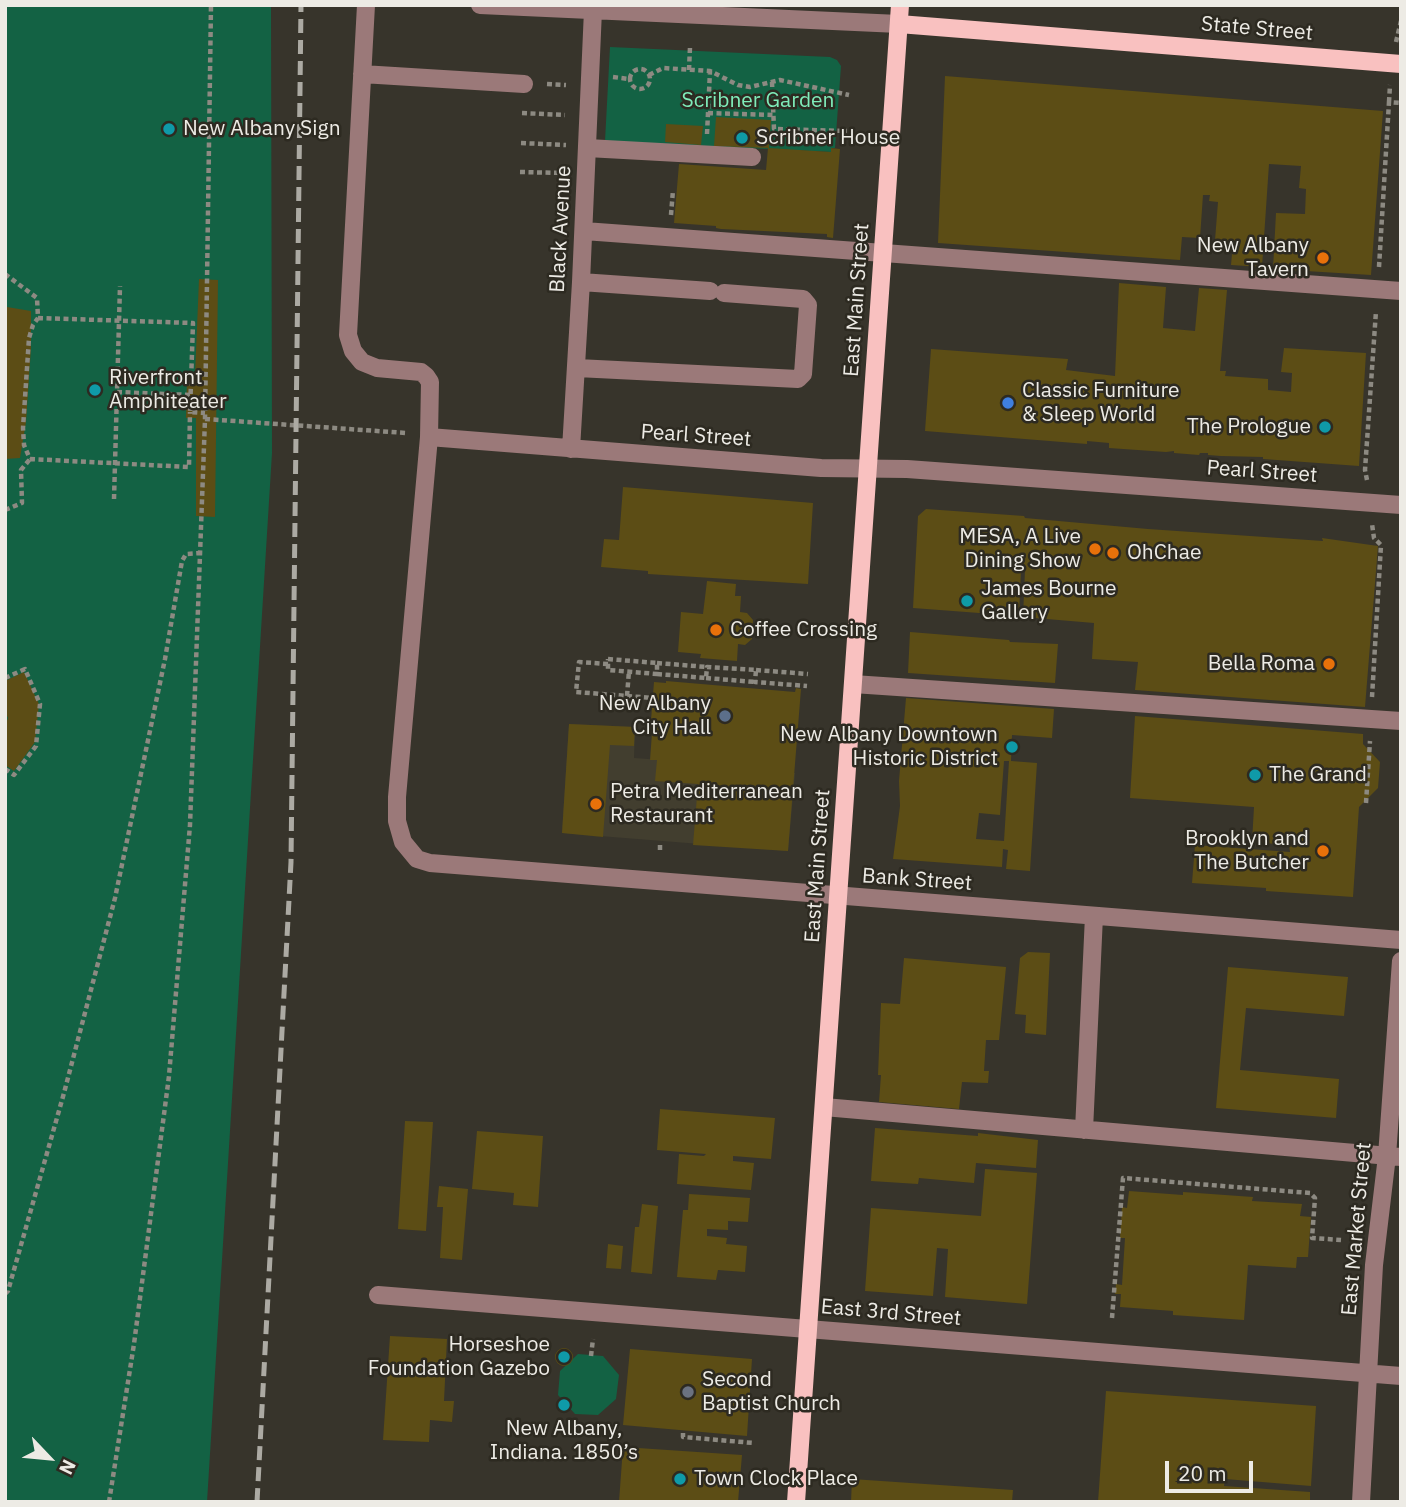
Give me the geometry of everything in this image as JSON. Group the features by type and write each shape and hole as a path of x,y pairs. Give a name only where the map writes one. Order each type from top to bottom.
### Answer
{"main road":[{"name":"East Main Street","path":"796,1502 900,5"},
{"name":"State Street","path":"899,24 1401,64"}],"street":[{"path":"366,5 348,335 352,351 362,362 377,368 421,372 426,376 430,382 429,437"},
{"name":"State Street","path":"480,5 899,24"},
{"name":"Black Avenue","path":"571,449 593,10"},
{"path":"362,74 524,83"},
{"path":"587,148 752,157"},
{"path":"584,231 1401,291"},
{"path":"577,368 798,379 803,374 808,305 803,299 581,282"},
{"name":"Pearl Street","path":"429,437 821,468 868,467 1104,482 1401,505"},
{"name":"Bank Street","path":"429,437 397,797 397,821 403,842 417,859 430,863 1401,940"},
{"path":"853,684 1401,722"},
{"path":"1084,1129 1094,916"},
{"name":"East Market Street","path":"1361,1502 1374,1265 1394,1156 1401,961"},
{"path":"824,1107 1394,1156"},
{"name":"East 3rd Street","path":"378,1295 1401,1376"}],"path":[{"path":"109,1502 169,1076 190,825 209,279 211,5"},
{"path":"689,70 690,47"},
{"path":"629,79 634,69 641,68 649,75"},
{"path":"649,75 659,69 710,71 738,85 750,87 780,80 849,95"},
{"path":"706,141 710,71"},
{"path":"629,79 633,87 640,89 648,85 649,75"},
{"path":"606,77 629,79"},
{"path":"772,82 772,129 847,131"},
{"path":"522,113 569,115"},
{"path":"708,113 774,115"},
{"path":"521,143 567,145"},
{"path":"520,172 566,173"},
{"path":"5,274 37,298 38,318 29,338 23,428 24,445 30,459"},
{"path":"114,499 120,286"},
{"path":"30,459 189,467 193,323 38,318"},
{"path":"117,392 191,395"},
{"path":"190,412 205,416 407,433"},
{"path":"5,510 22,503 21,470 30,459"},
{"path":"1365,470 1374,538 1381,545 1366,803"},
{"path":"5,1294 64,1093 115,898 183,561 187,554 201,553"},
{"path":"807,686 608,670 608,659 808,674"},
{"path":"608,664 579,662 575,675 576,692 652,698"},
{"path":"657,663 657,674"},
{"path":"706,678 707,667"},
{"path":"5,678 24,669 40,704 36,746 14,775 5,769"},
{"path":"755,682 756,670"},
{"path":"627,696 629,671"},
{"path":"660,842 660,850"},
{"path":"1112,1318 1123,1178 1310,1193 1315,1198 1312,1238 1341,1240"},
{"path":"591,1356 593,1339"},
{"path":"683,1433 683,1437 754,1443"}],"shaded area":[{"path":"569,724 635,727 634,758 789,769 789,772 795,773 788,851 562,833"}],"green space":[{"path":"5,5 271,5 272,453 207,1502 5,1502"},
{"name":"Scribner Garden","path":"610,47 830,57 837,60 841,66 835,148 831,148 831,152 605,141"},
{"path":"578,1354 603,1356 619,1375 616,1399 598,1415 575,1414 558,1395 560,1371"}],"building":[{"path":"945,76 1383,111 1371,275 1273,269 1276,213 1305,214 1306,189 1299,188 1301,166 1269,164 1262,267 1231,265 1233,242 1215,240 1218,202 1209,201 1210,195 1203,195 1200,238 1182,237 1180,260 938,243"},
{"path":"716,117 771,120 769,148 831,152 831,148 840,149 833,238 827,237 827,234 721,229 716,226 674,223 679,164 766,170 768,148 714,146"},
{"path":"666,124 703,126 701,145 665,142"},
{"path":"199,279 218,280 215,517 196,516 196,418 186,418 187,376 195,376"},
{"path":"1119,283 1166,287 1163,328 1195,331 1199,288 1227,290 1220,371 1226,371 1225,376 1268,379 1268,390 1291,392 1292,373 1281,372 1284,348 1366,353 1359,466 1208,453 1199,455 1109,448 1109,443 1087,441 1087,444 925,431 931,349 1068,359 1066,370 1115,376"},
{"path":"7,307 31,311 31,348 26,422 20,458 5,459"},
{"path":"623,487 813,503 808,584 648,574 648,571 601,567 604,539 619,540"},
{"path":"926,509 1148,529 1323,541 1322,538 1378,546 1365,707 1135,690 1138,662 1092,659 1094,623 1023,617 1025,570 1021,570 1019,616 913,608 918,516"},
{"name":"Coffee Crossing","path":"707,581 736,584 735,596 741,596 740,612 747,613 753,620 752,639 745,645 738,644 737,661 700,658 701,654 678,652 681,612 703,614"},
{"path":"910,632 1058,644 1055,683 908,673"},
{"path":"24,672 39,704 35,742 14,771 5,765 5,726 8,718 5,711 5,681"},
{"path":"654,682 795,692 796,688 801,689 788,851 693,845 698,784 655,781 657,760 650,760"},
{"path":"906,698 1054,709 1052,738 1012,735 1011,761 1037,763 1030,871 1006,869 1008,850 1003,849 1002,867 893,859 900,806 899,781","holes":["1004,761 1009,761 1004,841 976,839 979,813 1000,815"]},
{"name":"The Grand","path":"1135,716 1363,734 1363,744 1380,762 1378,788 1359,807 1353,897 1192,883 1195,845 1290,852 1289,845 1252,842 1254,807 1130,798"},
{"path":"569,724 635,727 634,746 610,745 603,837 562,833"},
{"path":"1028,952 1050,953 1046,1035 1025,1033 1026,1015 1015,1014 1020,958"},
{"path":"904,958 1006,967 999,1040 986,1040 984,1071 989,1071 988,1083 962,1082 959,1109 879,1102 881,1003 900,1004"},
{"path":"1228,967 1348,977 1344,1016 1246,1008 1240,1070 1339,1079 1336,1118 1216,1108"},
{"path":"660,1109 775,1118 771,1159 733,1156 733,1161 754,1163 751,1190 677,1184 679,1154 706,1154 657,1150"},
{"path":"405,1121 433,1122 426,1231 398,1229"},
{"path":"875,1128 978,1136 978,1133 1038,1140 1036,1168 976,1163 974,1183 919,1178 918,1184 871,1181"},
{"path":"477,1131 543,1136 538,1207 513,1205 514,1193 472,1189"},
{"path":"985,1169 1037,1173 1027,1304 945,1297 948,1249 937,1248 933,1296 865,1291 871,1208 981,1216"},
{"path":"439,1186 468,1189 462,1260 440,1258 443,1207 437,1207"},
{"path":"1129,1191 1253,1197 1252,1201 1302,1204 1300,1216 1311,1217 1308,1257 1297,1257 1296,1268 1248,1265 1244,1320 1173,1315 1173,1311 1120,1307 1121,1294 1115,1294 1116,1284 1122,1285 1125,1238 1120,1238 1122,1207 1127,1208"},
{"path":"689,1194 750,1198 748,1222 728,1221 728,1230 707,1229 707,1236 727,1238 726,1244 747,1246 745,1272 718,1270 716,1280 677,1277 683,1210 688,1210"},
{"path":"642,1204 658,1206 652,1274 631,1272 635,1227 639,1227"},
{"path":"608,1244 623,1246 621,1269 606,1268"},
{"path":"390,1336 447,1339 444,1401 454,1401 452,1422 430,1420 429,1442 383,1440"},
{"name":"Horseshoe Foundation Gazebo","path":"564,1348 570,1351 573,1357 570,1363 564,1366 558,1363 555,1357 558,1351"},
{"name":"Second Baptist Church","path":"630,1349 752,1359 747,1436 623,1425"},
{"path":"1106,1391 1316,1406 1311,1486 1225,1479 1224,1486 1310,1492 1310,1502 1098,1502"},
{"name":"Town Clock Place","path":"623,1447 742,1455 738,1502 619,1502"},
{"path":"852,1479 1013,1490 1012,1502 851,1502"}],"railway":[{"path":"257,1502 291,862 301,5"}],"place":[{"name":"New Albany Sign","path":"169,129"},
{"name":"Scribner House","path":"742,138"},
{"name":"New Albany Tavern","path":"1323,258"},
{"name":"Riverfront Amphiteater","path":"95,390"},
{"name":"Classic Furniture & Sleep World","path":"1008,403"},
{"name":"The Prologue","path":"1325,427"},
{"name":"MESA, A Live Dining Show","path":"1095,549"},
{"name":"OhChae","path":"1113,553"},
{"name":"James Bourne Gallery","path":"967,601"},
{"name":"Coffee Crossing","path":"716,630"},
{"name":"Bella Roma","path":"1329,664"},
{"name":"New Albany City Hall","path":"725,716"},
{"name":"New Albany Downtown Historic District","path":"1012,747"},
{"name":"The Grand","path":"1255,775"},
{"name":"Petra Mediterranean Restaurant","path":"596,804"},
{"name":"Brooklyn and The Butcher","path":"1323,851"},
{"name":"Horseshoe Foundation Gazebo","path":"564,1357"},
{"name":"Second Baptist Church","path":"688,1392"},
{"name":"New Albany, Indiana. 1850’s","path":"564,1405"},
{"name":"Town Clock Place","path":"680,1479"}]}
